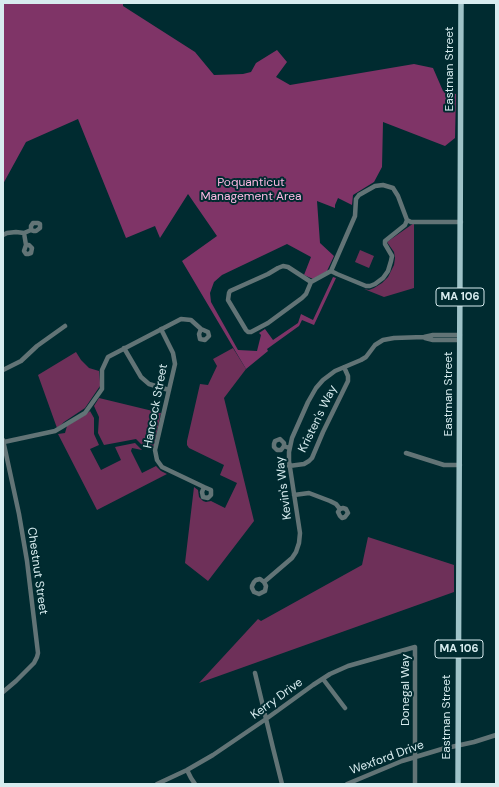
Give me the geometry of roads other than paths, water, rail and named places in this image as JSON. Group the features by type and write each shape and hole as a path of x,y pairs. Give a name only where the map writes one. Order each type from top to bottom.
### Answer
{"main road":[{"name":"Eastman Street","path":"458,784 461,3"}],"street":[{"path":"311,282 288,267 283,266 230,291 228,300 246,330 251,332 268,323 302,298 306,294 311,282 332,271 355,216 356,199 359,194 375,186 383,185 392,188 398,196 407,220 410,222 461,221"},
{"path":"332,271 366,286 375,284 383,278 391,262 392,256 385,244 385,241 405,224 407,220"},
{"path":"3,235 16,232 24,233 31,230"},
{"path":"24,233 26,245"},
{"path":"3,441 55,431 85,412 102,389 102,370 108,357 181,319 191,320 201,329"},
{"path":"3,370 21,361 37,346 65,326"},
{"name":"Hancock Street","path":"161,329 173,352 176,364 155,450 157,460 162,467 204,487"},
{"name":"Kevin's Way","path":"264,582 289,561 298,548 300,533 287,447 316,388 327,376 335,371 361,360 375,345 383,340 424,337 433,340 460,338"},
{"path":"124,348 141,377 149,384 169,390"},
{"name":"Kristen's Way","path":"289,466 304,464 312,458 348,381 348,376 344,367"},
{"name":"Chestnut Street","path":"3,441 19,514 27,561 38,658 3,692"},
{"path":"406,453 444,465 460,465"},
{"path":"294,495 309,493 316,495 333,502 340,509"},
{"name":"Kerry Drive","path":"157,784 187,770 213,755 322,678 348,666 416,647"},
{"name":"Donegal Way","path":"416,647 416,784"},
{"path":"255,673 282,784"},
{"path":"322,678 345,708"},
{"name":"Wexford Drive","path":"347,784 416,757 496,735"},
{"path":"187,770 195,784"}],"park label":[{"name":"Poquanticut Management Area","path":"251,190"}]}
